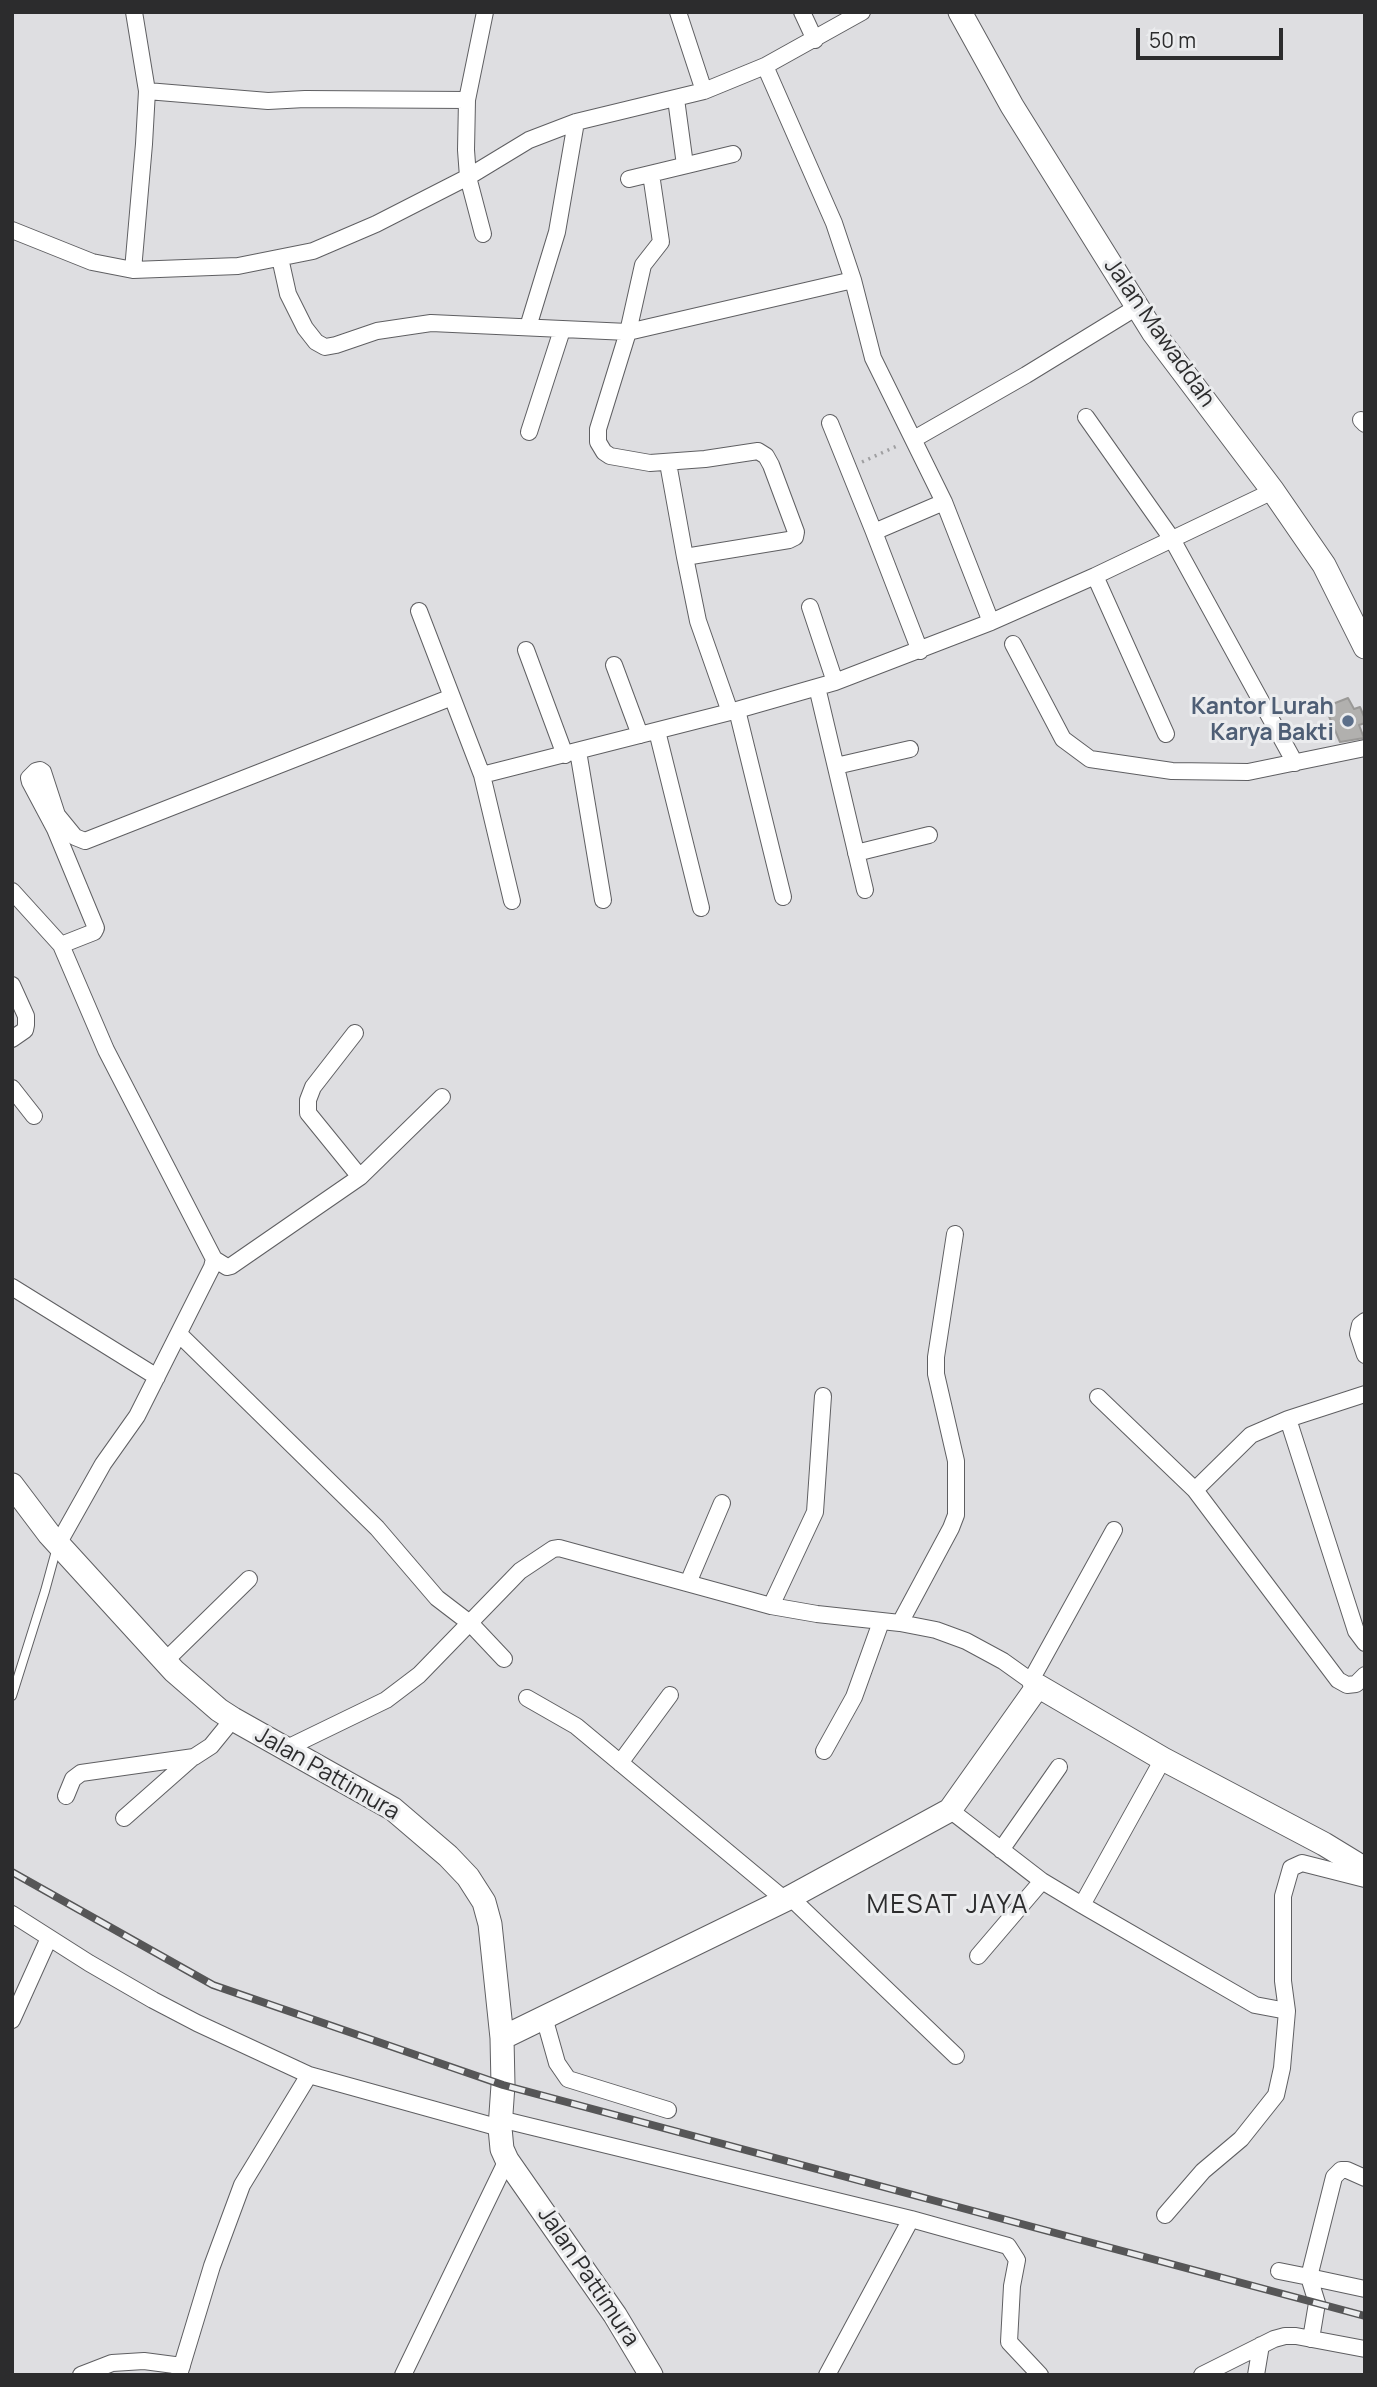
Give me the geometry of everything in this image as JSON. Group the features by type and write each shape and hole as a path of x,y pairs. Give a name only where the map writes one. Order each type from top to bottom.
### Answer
{"street":[{"path":"133,270 147,91 134,12"},
{"path":"483,234 468,177 466,150 467,100 485,12"},
{"path":"678,12 704,91"},
{"path":"802,12 815,40"},
{"path":"12,230 92,262 133,270 238,266 313,251 376,225 468,177 529,140 576,122 704,91 765,66 862,12"},
{"name":"Jalan Mawaddah","path":"960,12 1012,106 1153,332 1273,491 1324,565 1365,647"},
{"path":"765,66 834,223 853,280 873,358 944,502 991,622"},
{"path":"147,91 268,101 467,100"},
{"path":"677,99 685,165"},
{"path":"528,327 557,232 576,122"},
{"path":"629,179 733,154"},
{"path":"651,174 661,243 643,265 628,332 598,429 598,442 610,456 650,463 758,452 766,456 771,465 796,532 795,537 789,540 685,557"},
{"path":"279,258 288,294 305,328 316,342 325,346 377,331 431,323 628,332 853,280"},
{"path":"914,439 1137,307"},
{"path":"529,432 562,330"},
{"path":"1086,417 1172,539 1295,762"},
{"path":"830,423 920,650"},
{"path":"668,463 698,621 733,711 783,897"},
{"path":"482,775 835,682 991,622 1096,576 1273,491"},
{"path":"874,532 944,502"},
{"path":"1096,576 1166,734"},
{"path":"810,607 835,682"},
{"path":"419,611 482,775 512,901"},
{"path":"1013,643 1063,739 1090,758 1172,771 1248,772 1365,748"},
{"path":"526,650 572,753 603,900"},
{"path":"614,665 640,735"},
{"path":"817,687 865,890"},
{"path":"61,945 94,932 96,928 55,829 30,782 32,773 40,770 43,772 57,815 75,837 85,841 452,697"},
{"path":"657,731 701,908"},
{"path":"836,766 910,749"},
{"path":"856,853 929,835"},
{"path":"12,891 61,945 106,1050 214,1258 227,1267 360,1177 442,1097"},
{"path":"12,985 26,1016 25,1030 12,1039"},
{"path":"355,1033 313,1087 308,1100 308,1113 360,1177"},
{"path":"12,1088 34,1116"},
{"path":"900,1623 956,1515 956,1461 936,1374 936,1357 955,1234"},
{"path":"58,1544 103,1464 137,1416 212,1267 214,1258"},
{"path":"12,1287 157,1377"},
{"path":"1365,1321 1360,1325 1358,1334 1365,1355"},
{"path":"179,1334 377,1528 437,1598 471,1624 504,1659"},
{"path":"1195,1490 1251,1435 1288,1419 1365,1394"},
{"path":"771,1606 816,1512 823,1396"},
{"path":"1098,1397 1195,1490 1338,1680 1347,1685 1356,1684 1365,1675"},
{"path":"1288,1419 1356,1631 1365,1643"},
{"name":"Jalan Pattimura","path":"14,1490 58,1544 164,1662 219,1710 393,1809 448,1856 468,1877 484,1902 490,1924 502,2038 502,2149 615,2315 651,2375"},
{"path":"688,1583 722,1503"},
{"path":"502,2038 787,1898 950,1810 1034,1684 1114,1530"},
{"path":"285,1749 317,1731 386,1700 419,1675 520,1571 552,1549 559,1548 771,1606 936,1630 1003,1661 1034,1684 1163,1759 1324,1844 1365,1869"},
{"path":"164,1662 249,1579"},
{"path":"824,1751 854,1698 881,1622"},
{"path":"620,1763 670,1695"},
{"path":"527,1698 576,1726 787,1898 956,2056"},
{"path":"124,1818 194,1757 211,1746 233,1719"},
{"path":"66,1796 73,1779 81,1773 194,1757"},
{"path":"1082,1905 1163,1759"},
{"path":"1001,1850 1059,1767"},
{"path":"950,1810 1042,1881 1233,1993 1261,2006 1282,2010"},
{"path":"1165,2215 1203,2171 1241,2139 1276,2095 1282,2068 1283,1896 1291,1868 1302,1863 1365,1879"},
{"path":"978,1956 1042,1881"},
{"path":"12,1914 153,2000 309,2075 500,2123 911,2219 1008,2246 1017,2260 1012,2286 1009,2342 1037,2371"},
{"path":"12,2020 49,1938"},
{"path":"544,2017 557,2063 568,2079 668,2110"},
{"path":"81,2375 112,2363 144,2361 180,2370 212,2266 242,2185 309,2075"},
{"path":"403,2375 507,2160"},
{"path":"1311,2339 1317,2303 1310,2277 1334,2178 1341,2170 1347,2170 1365,2178"},
{"path":"827,2375 911,2219"},
{"path":"1279,2271 1365,2289"},
{"path":"1202,2375 1285,2336 1365,2349"},
{"path":"1256,2375 1261,2345"}],"lane":[{"path":"12,1696 58,1544"}],"path":[{"path":"848,468 914,439"}],"building":[{"name":"Kantor Lurah Karya Bakti","path":"1348,698 1354,709 1360,707 1365,719 1365,723 1359,725 1364,738 1340,742 1325,707"}],"railway":[{"path":"12,1872 213,1985 503,2085 1365,2316"}],"place":[{"name":"Kantor Lurah Karya Bakti","path":"1348,721"}],"district":[{"name":"MESAT JAYA","path":"948,1906"}]}
